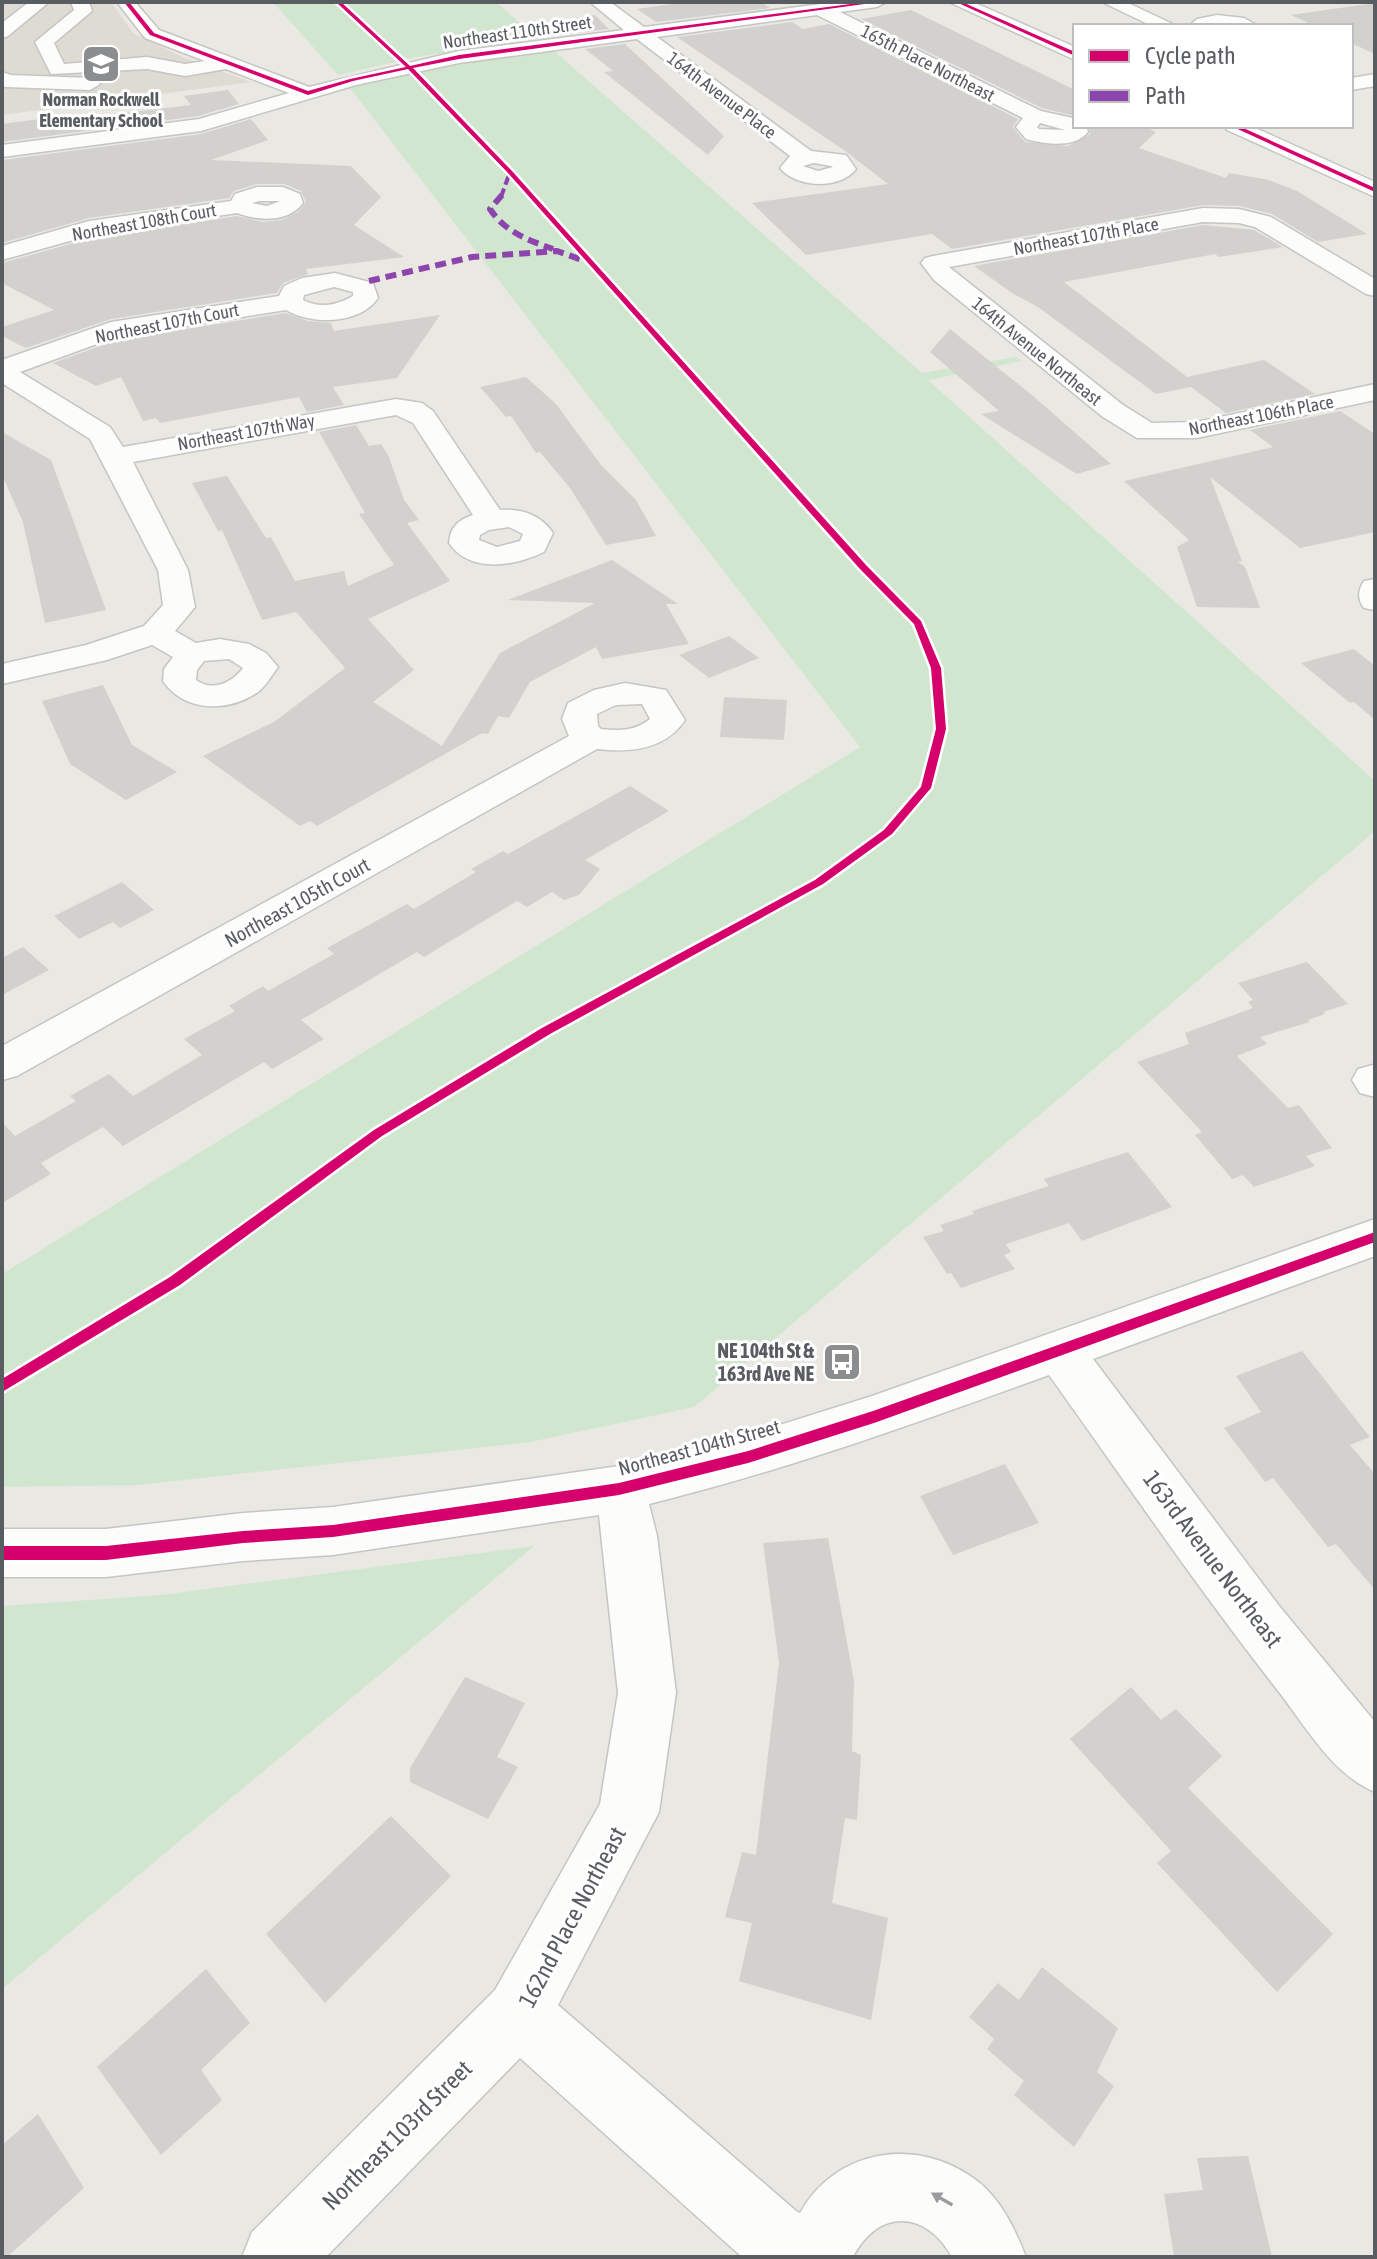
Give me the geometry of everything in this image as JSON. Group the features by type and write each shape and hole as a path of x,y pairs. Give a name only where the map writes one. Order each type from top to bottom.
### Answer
{"street":[{"path":"2,32 40,2"},
{"path":"58,70 44,42 83,11 80,2"},
{"path":"126,2 152,34 308,93"},
{"path":"599,2 638,33"},
{"name":"Northeast 110th Street","path":"2,151 201,125 352,80 447,60 877,2"},
{"path":"958,2 1073,53"},
{"path":"1111,2 1163,24"},
{"name":"165th Place Northeast","path":"821,10 1035,116"},
{"path":"1201,24 1221,20 1240,24"},
{"name":"164th Avenue Place","path":"638,33 806,158"},
{"path":"4,79 58,70 147,63 185,70"},
{"path":"4,79 75,86 225,63"},
{"path":"1353,84 1375,80"},
{"path":"1238,128 1375,190"},
{"name":"Northeast 108th Court","path":"2,253 89,228 240,206"},
{"name":"Northeast 107th Place","path":"933,263 1203,215 1239,216 1263,222 1333,263"},
{"path":"1333,263 1365,257"},
{"name":"164th Avenue Northeast","path":"933,263 943,275 1101,402 1147,432"},
{"path":"1333,263 1375,289"},
{"name":"Northeast 107th Court","path":"2,370 111,330 290,302"},
{"path":"2,370 100,433 116,457 173,570 179,607 155,633 95,653 2,674"},
{"name":"Northeast 106th Place","path":"1147,432 1197,430 1375,392"},
{"name":"Northeast 107th Way","path":"116,457 376,408 412,409 423,417 491,519"},
{"path":"1375,588 1375,601"},
{"path":"155,633 192,654"},
{"name":"Northeast 105th Court","path":"2,1065 591,738"},
{"name":"Northeast 104th Street","path":"2,1553 106,1553 243,1537 333,1531 619,1489 748,1457 874,1417 1375,1237"},
{"name":"163rd Avenue Northeast","path":"1059,1350 1260,1625 1351,1738 1375,1763"},
{"name":"162nd Place Northeast","path":"619,1489 630,1536 647,1693 629,1812 518,2013 771,2236 815,2257 828,2226 849,2203 875,2189 904,2186 934,2193 960,2211 982,2237 991,2257"},
{"name":"Northeast 103rd Street","path":"277,2257 518,2013"}],"shaded area":[{"name":"Norman Rockwell Elementary School","path":"2,2 111,2 133,33 185,58 251,82 2,115"}],"green space":[{"path":"273,2 496,2 538,39 416,57 338,75"},
{"path":"553,50 922,373 1016,357 1022,361 928,380 1375,781 1375,831 694,1407 530,1442 138,1485 2,1487 2,1274 860,747 350,88 427,69"},
{"path":"534,1546 2,1989 2,1606 162,1595"}],"building":[{"path":"686,2 761,2 770,8 656,22 637,9"},
{"path":"1375,3 1375,54 1353,44 1353,24 1311,24 1291,15"},
{"path":"911,10 1073,89 1073,116 1042,108 861,19"},
{"path":"595,15 609,29 566,34 550,22"},
{"path":"792,22 803,29 829,24 1018,119 1013,127 1025,142 1068,146 1090,134 1089,128 1147,128 1156,132 1139,148 1226,178 1229,173 1269,180 1297,191 1367,234 1318,242 1272,214 1240,206 1203,205 952,249 932,234 806,255 752,203 888,184 848,153 677,37"},
{"path":"625,44 724,136 708,155 604,72 613,71 585,49"},
{"path":"228,90 239,104 198,116 2,142 2,124 47,118 49,122 191,105 184,96"},
{"path":"251,119 268,140 211,160 351,166 381,197 354,225 404,257 306,269 308,274 283,283 277,293 111,319 26,348 2,336 2,327 54,310 2,283 2,263 92,238 237,216 263,222 282,220 298,212 306,202 301,191 284,184 257,184 234,191 229,198 89,218 2,243 2,160 201,134"},
{"path":"1203,225 1254,230 1283,247 1219,257 1215,254 1064,282 1187,377 1264,360 1315,394 1226,413 1191,387 1156,394 1038,307 974,266"},
{"path":"286,313 308,321 331,323 334,331 440,315 397,378 333,387 344,405 307,412 299,397 160,423 156,418 143,421 121,377 96,386 53,363 117,340"},
{"path":"950,329 1111,464 1077,474 981,414 999,411 930,352"},
{"path":"526,377 556,404 601,465 636,500 656,536 606,545 570,488 540,452 536,453 511,416 506,417 480,387"},
{"path":"1340,411 1375,434 1375,532 1300,548 1210,477 1242,561 1238,562 1245,567 1260,608 1197,607 1177,547 1189,540 1124,481 1273,447 1250,430"},
{"path":"356,425 369,446 381,444 389,457 404,500 419,520 407,523 450,581 368,619 414,670 373,702 442,746 500,653 595,603 508,600 612,560 678,604 666,604 689,644 602,659 596,647 530,682 509,718 498,716 488,734 482,733 317,826 310,821 300,826 203,756 274,722 345,668 296,612 262,620 222,530 218,531 192,483 227,476 266,538 271,537 295,581 344,571 348,586 394,565 359,514 365,513 319,432"},
{"path":"2,432 51,460 106,610 45,623 23,522 2,475"},
{"path":"729,636 759,658 709,678 679,655"},
{"path":"1354,649 1375,666 1375,720 1301,663"},
{"path":"103,685 132,745 177,772 126,800 70,764 42,701"},
{"path":"724,697 787,700 784,740 720,737"},
{"path":"630,786 669,811 585,860 600,869 579,895 564,900 552,892 527,907 517,901 424,957 417,952 301,1020 324,1039 272,1069 264,1062 123,1146 103,1127 41,1163 51,1174 2,1203 2,1122 15,1136 76,1101 70,1096 109,1074 133,1096 202,1055 184,1039 235,1011 229,1006 263,986 268,991 334,954 327,948 407,904 414,909 476,872 471,869 503,851 508,854"},
{"path":"122,882 154,910 120,928 113,922 79,939 54,916"},
{"path":"23,947 49,970 2,995 2,958"},
{"path":"1307,962 1348,1004 1323,1012 1325,1014 1308,1020 1310,1022 1260,1037 1267,1044 1237,1056 1288,1108 1299,1105 1332,1148 1306,1156 1315,1166 1254,1187 1243,1175 1232,1179 1195,1135 1202,1132 1137,1062 1189,1044 1185,1033 1253,1008 1248,1002 1253,1000 1238,983"},
{"path":"1128,1152 1172,1207 1082,1241 1069,1223 1006,1244 1011,1252 1004,1255 1015,1269 961,1288 951,1273 947,1274 923,1237 944,1231 940,1225 974,1214 972,1211 1049,1186 1044,1179"},
{"path":"1302,1351 1370,1437 1350,1445 1375,1474 1375,1590 1336,1544 1328,1547 1273,1478 1265,1482 1224,1428 1261,1412 1236,1376"},
{"path":"1005,1464 1039,1523 953,1555 920,1496"},
{"path":"828,1538 854,1681 852,1751 861,1755 857,1820 845,1818 832,1903 888,1918 871,2020 739,1981 752,1923 725,1917 742,1852 756,1855 779,1663 763,1543"},
{"path":"465,1677 525,1703 497,1757 518,1767 488,1819 410,1782 410,1768"},
{"path":"1131,1687 1161,1720 1176,1709 1222,1756 1188,1788 1333,1934 1277,1992 1157,1863 1171,1851 1070,1739"},
{"path":"391,1816 451,1876 325,2003 266,1934"},
{"path":"1042,1967 1118,2028 1097,2072 1114,2086 1074,2147 1014,2095 1024,2081 987,2049 994,2039 969,2017 998,1983 1019,2000"},
{"path":"206,1969 250,2023 201,2070 222,2100 161,2155 97,2067"},
{"path":"38,2114 84,2188 7,2257 2,2257 2,2145"},
{"path":"1248,2156 1272,2257 1174,2257 1164,2194 1203,2190 1197,2158"}],"marked path":[{"path":"510,172 501,197 490,209 509,230 553,249"},
{"path":"369,281 472,257 557,251 585,261"}],"cycle path":[{"path":"126,2 152,34 308,93 352,80 459,57 877,2"},
{"path":"2,1386 175,1281 378,1133 546,1031 819,882 888,832 926,788 941,729 936,668 918,623 863,567 510,172 413,71 338,2"},
{"path":"958,2 1073,53"},
{"path":"1238,128 1375,190"},
{"path":"2,1553 106,1553 243,1537 333,1531 619,1489 748,1457 874,1417 1375,1237"}],"place":[{"name":"Norman Rockwell Elementary School","path":"101,64"},
{"name":"NE 104th St & 163rd Ave NE","path":"842,1362"}]}
